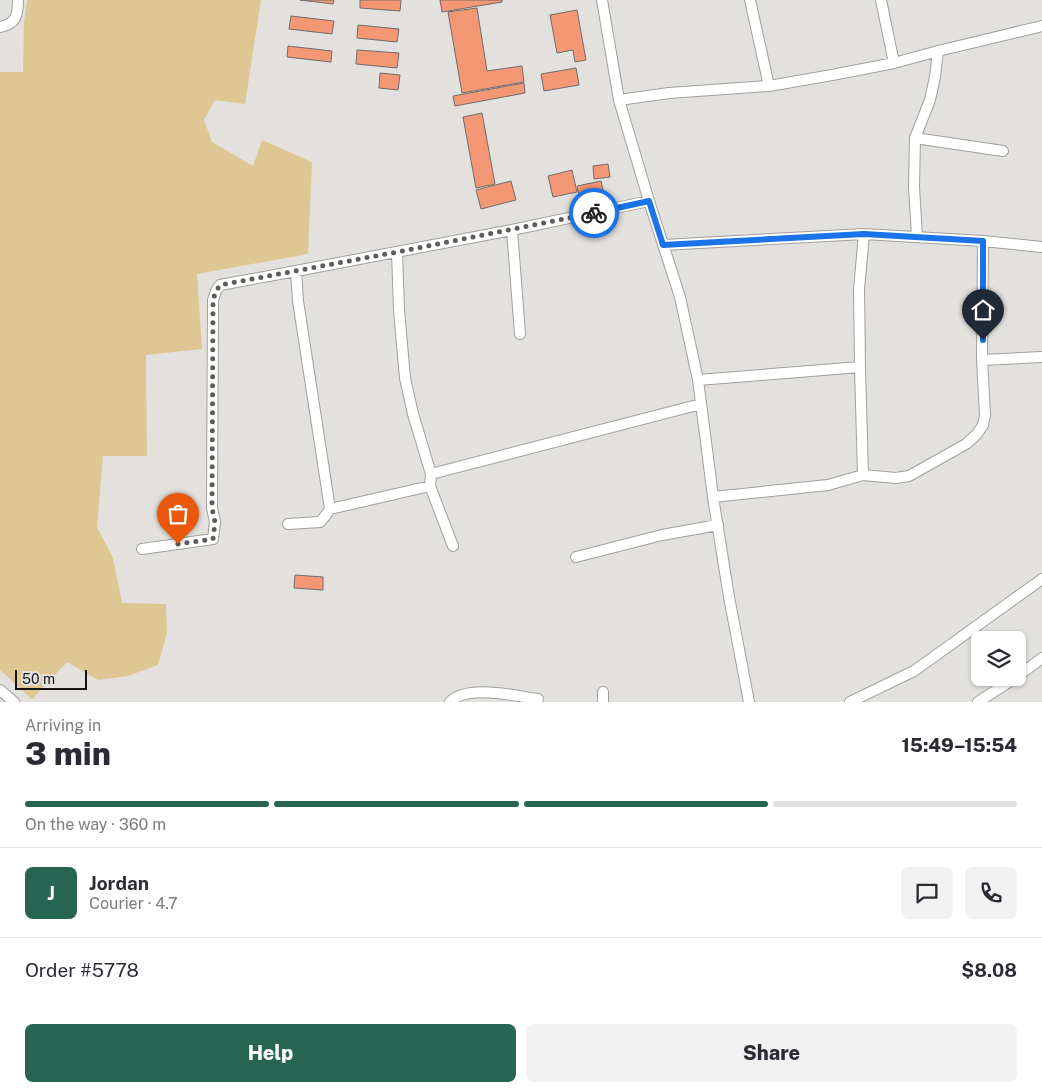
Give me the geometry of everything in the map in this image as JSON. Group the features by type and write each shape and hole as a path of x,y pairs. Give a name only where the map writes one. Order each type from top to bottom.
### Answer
{"street":[{"path":"0,27 8,26 14,20 18,11 18,0"},
{"path":"602,0 619,100 680,297 698,380 713,498 749,702"},
{"path":"750,0 769,86"},
{"path":"881,0 894,64"},
{"path":"619,100 669,93 769,86 894,64 938,51 1042,26"},
{"path":"917,236 914,187 915,138 930,100 938,51"},
{"path":"915,138 1003,151"},
{"path":"142,549 213,539 215,522 212,508 213,300 220,285 512,230 649,201"},
{"path":"512,230 520,334"},
{"path":"663,245 864,234 917,236 1042,247"},
{"path":"864,234 860,289 860,367 864,475"},
{"path":"713,498 828,485 864,475 896,478 909,476 966,444 977,434 983,424 985,415 982,360 983,241"},
{"path":"397,252 399,310 405,378 431,474 430,486 453,546"},
{"path":"288,524 320,522 330,509 298,301 296,271"},
{"path":"982,360 1042,357"},
{"path":"698,380 860,367"},
{"path":"431,474 701,404"},
{"path":"330,509 430,486"},
{"path":"576,557 662,535 718,525"},
{"path":"850,702 914,670 958,641 1042,580"},
{"path":"1026,670 1042,658"},
{"path":"978,702 1002,686"},
{"path":"0,690 14,702"},
{"path":"450,702 455,697 471,693 490,692 538,699"}],"shaded area":[{"path":"27,0 261,0 245,104 215,100 204,120 212,142 253,166 262,140 312,162 308,254 197,274 202,349 146,355 147,456 103,456 97,527 113,558 122,603 166,604 167,633 158,665 128,676 98,680 67,662 32,699 0,670 0,72 23,72 24,23"}],"building":[{"path":"300,0 334,0 333,4"},
{"path":"360,0 401,0 400,11 360,8"},
{"path":"440,0 502,0 502,2 442,12"},
{"path":"477,8 487,71 522,66 524,82 462,93 448,12"},
{"path":"577,10 586,60 575,62 573,50 557,53 550,15"},
{"path":"291,16 334,21 332,34 289,29"},
{"path":"358,25 399,29 397,42 357,38"},
{"path":"288,46 332,51 331,62 287,57"},
{"path":"357,50 399,53 397,68 356,64"},
{"path":"576,68 579,85 544,91 541,74"},
{"path":"380,73 400,75 398,90 379,88"},
{"path":"524,83 525,93 455,106 453,96"},
{"path":"482,113 495,184 476,188 463,117"},
{"path":"608,164 610,177 594,179 593,166"},
{"path":"572,170 577,192 553,197 548,176"},
{"path":"511,181 516,200 481,209 476,190"},
{"path":"601,181 604,195 580,200 577,186"},
{"path":"295,575 323,577 323,590 294,588"}],"way so far":[{"path":"178,544 213,539 215,522 212,508 213,300 220,285 594,213"}],"route":[{"path":"594,213 649,201 663,245 864,234 983,241 983,340"}]}
